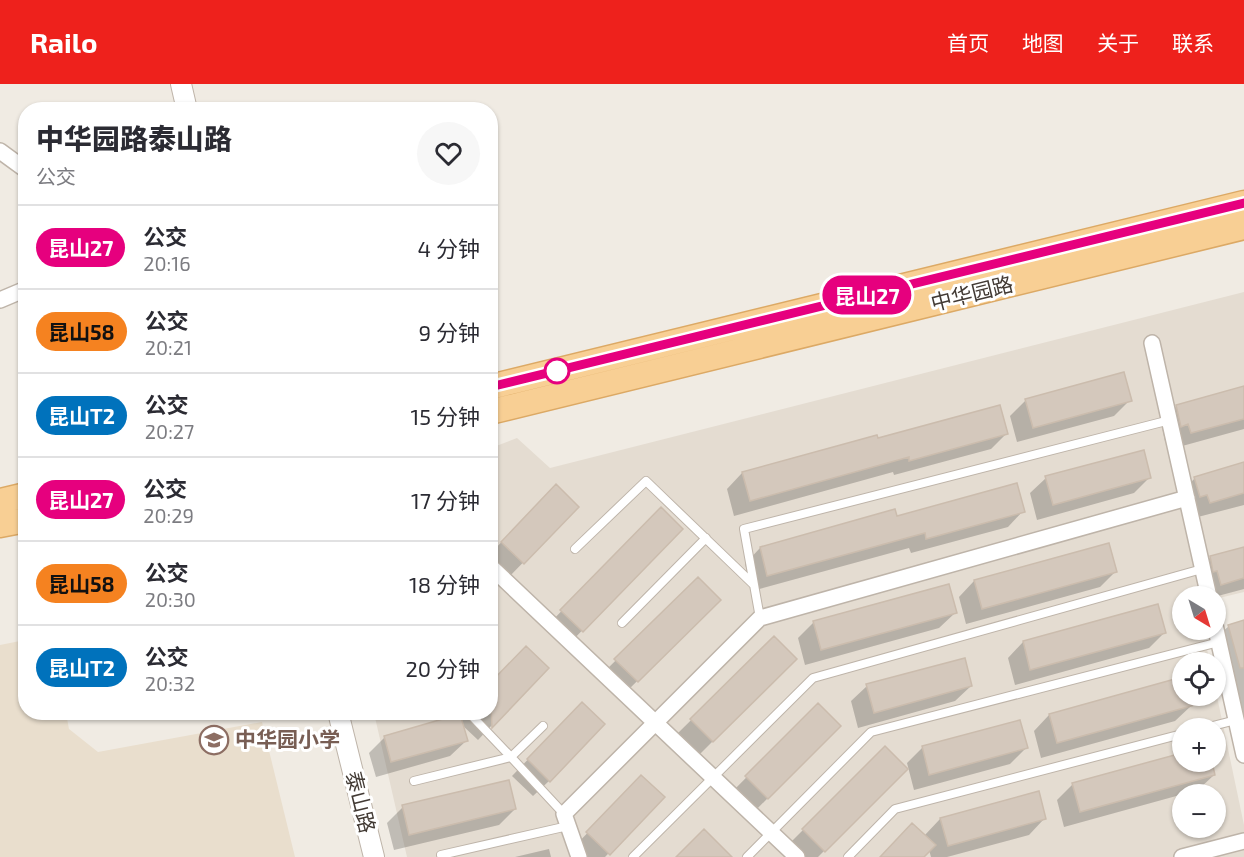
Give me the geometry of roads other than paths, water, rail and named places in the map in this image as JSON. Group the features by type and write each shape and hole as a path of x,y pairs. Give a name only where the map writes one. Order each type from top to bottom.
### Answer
{"main road":[{"name":"中华园路","path":"498,385 1244,203"},
{"name":"中华园路","path":"498,410 1244,228"},
{"path":"0,501 18,497"},
{"path":"0,525 18,522"}],"street":[{"path":"181,84 185,102"},
{"path":"0,150 18,165"},
{"path":"0,300 18,292"},
{"path":"1152,343 1207,586"},
{"path":"579,857 566,820 656,722 760,618 1187,498"},
{"path":"498,574 656,722 712,779 797,857"},
{"path":"1219,642 1244,755"},
{"name":"泰山路","path":"340,720 374,857"},
{"path":"1182,857 1244,842"}],"lane":[{"path":"760,618 744,529 1170,420"},
{"path":"575,549 646,481 754,585"},
{"path":"622,623 706,538"},
{"path":"633,857 813,678 1203,569"},
{"path":"747,857 871,732 1219,642"},
{"path":"441,855 566,820 476,720"},
{"path":"1226,722 1236,720"},
{"path":"414,782 511,757 543,726"},
{"path":"848,857 895,809 1172,737"}],"place":[{"name":"中华园小学","path":"214,740"}]}
